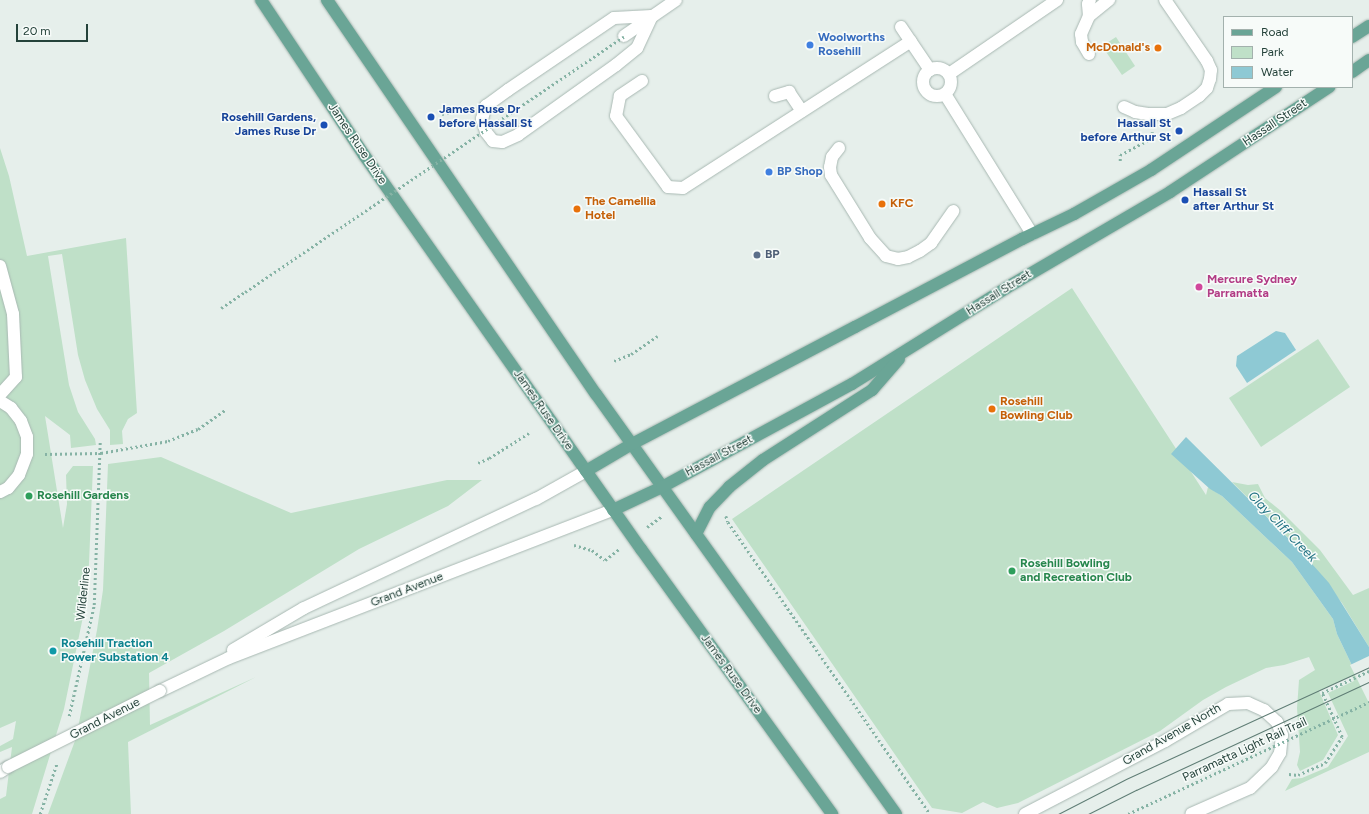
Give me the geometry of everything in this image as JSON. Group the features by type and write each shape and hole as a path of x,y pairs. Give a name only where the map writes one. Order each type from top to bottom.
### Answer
{"main road":[{"name":"James Ruse Drive","path":"262,0 364,155 633,538 832,814"},
{"path":"327,0 422,142 662,487 896,814"},
{"path":"1353,36 1369,26"},
{"path":"1353,71 1369,60"},
{"path":"586,471 632,444 1032,234 1074,214 1151,170 1274,88"},
{"name":"Hassall Street","path":"614,510 662,487 852,384 1054,259 1126,219 1170,192 1327,88"},
{"path":"696,534 710,507 729,487 763,460 872,390 908,350"}],"street":[{"path":"624,36 676,0"},
{"path":"949,74 1057,0"},
{"path":"1089,16 1088,4 1090,0"},
{"path":"1089,54 1082,42 1081,34 1089,16 1109,0"},
{"path":"1124,107 1135,112 1167,114 1181,108 1199,96 1207,88 1211,70 1207,61 1165,0"},
{"path":"652,16 637,48 616,65 518,135 502,142 493,141 486,132 482,119 486,106 614,18 652,16"},
{"path":"901,27 930,70"},
{"path":"642,81 620,96 616,116 668,187 684,188 911,42"},
{"path":"938,68 949,74 952,82 945,94 933,95 926,90 924,77 930,70 938,68"},
{"path":"775,96 789,92 802,111"},
{"path":"945,94 1032,234"},
{"path":"839,148 832,157 830,167 831,175 870,238 886,256 898,259 908,257 920,251 931,243 944,227 954,211"},
{"path":"0,266 13,314 16,377 0,395"},
{"path":"0,401 11,408 21,421 27,437 27,454 19,475 8,488 0,492"},
{"name":"Grand Avenue","path":"202,670 304,608 536,499 586,471"},
{"name":"Grand Avenue","path":"3,770 202,670 253,648 614,510"},
{"name":"Grand Avenue North","path":"1025,814 1165,741 1228,704 1248,703 1264,710 1276,722 1282,735 1280,753 1272,768 1250,788 1191,814"}],"path":[{"path":"221,308 624,36"},
{"path":"1120,160 1120,155 1152,138 1151,125"},
{"path":"614,361 631,354 658,336"},
{"path":"27,454 101,453 168,441 198,429 225,410"},
{"path":"478,463 489,458 529,433"},
{"name":"Wilderline","path":"68,722 94,605 101,453 100,441"},
{"path":"605,560 675,505"},
{"path":"726,517 930,814"},
{"path":"1272,768 1292,775 1298,775 1325,764 1342,737 1322,693 1369,671"},
{"name":"Parramatta Light Rail Trail","path":"1128,814 1369,702"},
{"path":"40,814 59,757"}],"green space":[{"path":"1116,37 1135,66 1122,75 1102,46"},
{"path":"0,148 9,176 27,256 126,238 137,413 128,419 122,431 123,444 110,445 110,430 97,409 85,380 78,355 62,254 48,256 69,385 78,412 95,439 96,445 71,448 70,435 45,416 63,528 67,504 66,475 73,466 93,466 89,564 85,607 64,709 32,814 0,814 0,799 6,796 12,747 0,752 0,746 13,739 16,721 0,728"},
{"name":"Rosehill Bowling and Recreation Club","path":"1072,288 1206,495 1208,487 1222,496 1292,562 1333,619 1337,634 1369,701 1369,752 1285,791 1292,779 1302,778 1328,767 1348,736 1328,693 1354,681 1352,676 1319,691 1338,735 1323,760 1300,771 1297,765 1300,752 1297,708 1299,680 1315,670 1309,657 1284,665 1266,668 1226,687 1203,700 1160,731 1018,803 997,808 983,802 962,813 932,808 732,519"},
{"path":"1318,339 1350,387 1261,447 1229,398"},
{"path":"161,457 291,513 447,480 482,480 448,506 359,549 224,631 149,673 150,725 256,677 128,742 131,814 48,814 76,738 97,630 103,590 108,464"},
{"path":"1232,482 1248,485 1258,484 1265,498 1281,511 1320,550 1353,595 1369,588 1369,647 1342,603 1296,546"}],"water":[{"path":"1276,331 1285,333 1296,350 1247,383 1236,366 1237,356"},
{"path":"1186,437 1296,546 1329,583 1369,647 1369,701 1337,634 1333,619 1292,562 1222,496 1210,489 1171,454"}],"pier":[{"path":"1369,656 1369,703 1350,665"}],"tram line":[{"path":"1058,814 1126,779 1369,667"},
{"path":"1088,814 1136,790 1369,682"}],"place":[{"name":"Woolworths Rosehill","path":"810,45"},
{"name":"McDonald's","path":"1158,48"},
{"name":"James Ruse Dr before Hassall St","path":"431,117"},
{"name":"Rosehill Gardens, James Ruse Dr","path":"324,125"},
{"name":"Hassall St before Arthur St","path":"1179,131"},
{"name":"BP Shop","path":"769,172"},
{"name":"Hassall St after Arthur St","path":"1185,200"},
{"name":"KFC","path":"882,204"},
{"name":"The Camellia Hotel","path":"577,209"},
{"name":"BP","path":"757,255"},
{"name":"Mercure Sydney Parramatta","path":"1199,287"},
{"name":"Rosehill Bowling Club","path":"992,409"},
{"name":"Rosehill Gardens","path":"29,496"},
{"name":"Rosehill Bowling and Recreation Club","path":"1012,571"},
{"name":"Rosehill Traction Power Substation 4","path":"53,651"}],"water label":[{"name":"Clay Cliff Creek","path":"1282,527"}]}
